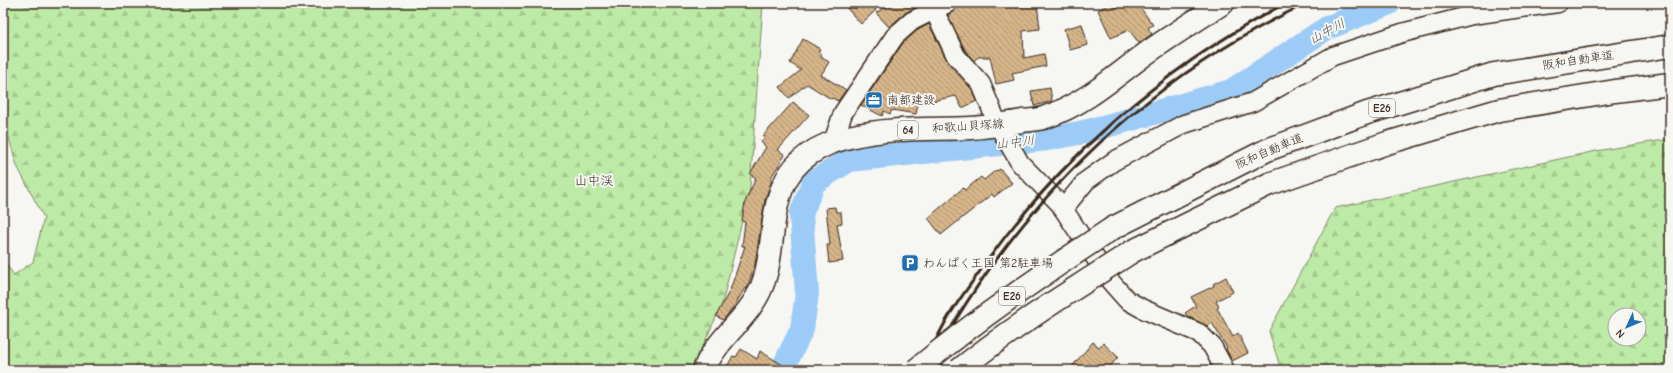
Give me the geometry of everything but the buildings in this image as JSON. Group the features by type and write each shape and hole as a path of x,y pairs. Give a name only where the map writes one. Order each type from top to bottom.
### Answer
{"main road":[{"name":"和歌山貝塚線","path":"704,370 721,342 748,311 761,288 769,264 778,200 785,182 805,157 833,142 881,131 972,128 1001,130 1045,118 1071,108 1177,32 1223,3"},
{"name":"阪和自動車道","path":"916,370 962,332 1038,277 1112,228 1267,150 1367,113 1494,74 1670,46"},
{"name":"E26","path":"959,370 987,347 1038,312 1133,252 1269,184 1387,142 1499,110 1670,84"}],"street":[{"path":"1063,209 1086,181 1114,161 1184,124 1253,102 1333,56 1402,33 1472,15 1558,3"},
{"path":"833,142 843,113 894,36 912,21 941,6 956,56 981,84 1001,130 1020,163 1063,209 1111,282 1127,300 1143,309 1199,333 1212,346 1225,370"}],"green space":[{"path":"3,3 763,3 750,188 722,304 692,370 3,370 3,260 14,275 33,262 44,218 17,166 3,117"},
{"path":"1670,139 1670,370 1281,370 1269,331 1335,208 1596,151"}],"waterway":[{"name":"山中川","path":"782,370 802,329 807,293 801,214 814,182 849,160 1047,139 1084,132 1231,91 1327,28 1389,3"}],"railway":[{"path":"921,370 946,321 970,285 1009,232 1042,192 1078,155 1155,87 1197,57 1286,3"},
{"path":"931,370 955,321 989,270 1025,222 1065,177 1108,136 1153,97 1202,63 1253,31 1307,3"}],"place":[{"name":"南都建設","path":"874,100"},
{"name":"わんぱく王国 第2駐車場","path":"910,263"}],"district":[{"name":"山中渓","path":"594,180"}]}
